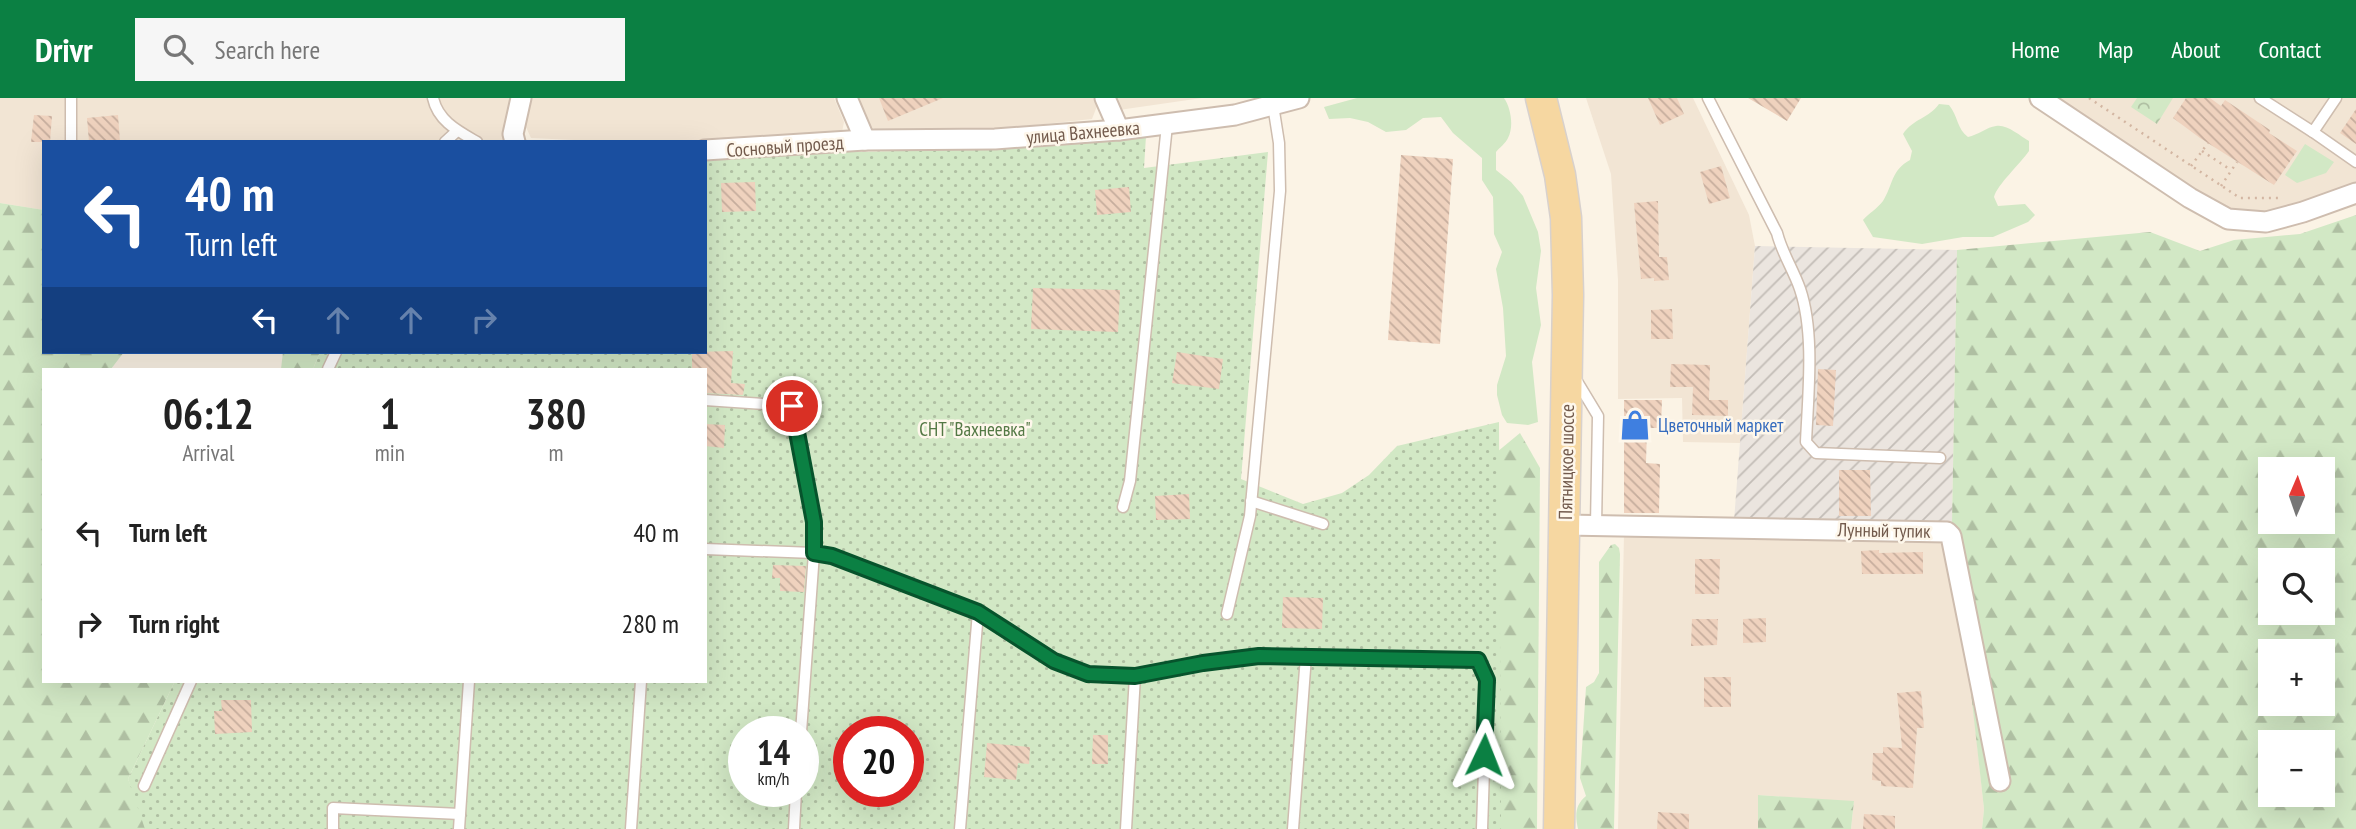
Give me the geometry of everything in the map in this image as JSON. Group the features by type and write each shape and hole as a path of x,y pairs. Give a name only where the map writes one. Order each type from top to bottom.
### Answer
{"main road":[{"name":"Пятницкое шоссе","path":"1541,98 1560,175 1566,218 1568,367 1559,829"}],"street":[{"path":"514,140 513,134 522,98"},
{"path":"847,98 865,140"},
{"path":"1105,98 1119,130"},
{"name":"улица Вахнеевка","path":"865,140 995,139 1119,130 1235,115 1299,98"},
{"path":"2040,98 2190,198 2228,219 2266,222 2356,193"},
{"name":"Сосновый проезд","path":"707,150 865,140"},
{"name":"Лунный тупик","path":"1566,525 1947,533 1951,536 2000,780"}],"lane":[{"path":"71,98 71,140"},
{"path":"433,98 434,106 442,118 473,140"},
{"path":"1708,98 1777,233 1780,248 1800,290 1807,326 1809,372 1806,442 1816,453 1940,458"},
{"path":"2260,98 2356,162"},
{"path":"2313,132 2336,98"},
{"path":"1227,614 1251,501 1280,191 1279,143 1273,105"},
{"path":"1123,507 1130,481 1167,125"},
{"path":"447,140 457,131"},
{"path":"1568,367 1598,416 1596,525"},
{"path":"707,400 792,406 814,522 802,716"},
{"path":"1251,501 1323,524"},
{"path":"707,549 832,556 978,612 1054,661 1088,674 1135,676 1248,657 1478,660 1487,680 1482,829"},
{"path":"960,829 978,612"},
{"path":"1293,829 1306,656"},
{"path":"1126,829 1135,676"},
{"path":"144,786 190,683"},
{"path":"459,829 469,683"},
{"path":"631,829 640,683"},
{"path":"794,829 795,807"},
{"path":"333,829 333,808 460,814"}],"path":[{"path":"2089,98 2240,198 2284,198"},
{"path":"2191,166 2208,143"},
{"path":"2202,151 2231,170"},
{"path":"2221,186 2237,162"}],"shaded area":[{"path":"0,98 514,98 505,140 42,140 42,210 0,203"},
{"path":"531,98 834,98 844,122 842,132 707,142 531,138 525,125"},
{"path":"855,98 1093,98 1097,106 1092,119 1006,128 875,129 866,125"},
{"path":"1114,98 1202,98 1119,110"},
{"path":"1586,98 1693,98 1749,215 1755,246 1740,443 1683,442 1682,398 1618,399 1618,280 1611,174"},
{"path":"2051,98 2356,98 2356,186 2266,216 2230,212"},
{"path":"1755,246 1957,250 1952,522 1734,521"},
{"path":"1624,534 1955,538 1984,809 1982,829 1851,829 1854,802 1758,795 1758,829 1618,829"}],"green space":[{"path":"1357,98 1504,98 1510,112 1511,129 1507,140 1496,152 1496,170 1523,196 1538,232 1541,251 1536,288 1541,325 1532,362 1538,422 1528,425 1507,423 1497,395 1497,385 1506,356 1503,308 1496,269 1502,252 1494,234 1493,197 1482,180 1482,158 1453,133 1441,117 1423,118 1406,130 1386,132 1368,122 1350,118 1329,119 1324,107"},
{"path":"2137,98 2173,98 2157,124 2131,107"},
{"path":"1939,104 1949,105 1968,137 2000,126 2029,141 2029,151 1994,197 1998,206 2025,204 2035,215 2028,222 1993,237 1963,237 1922,244 1873,237 1863,220 1883,201 1899,168 1910,160 1912,151 1903,134"},
{"name":"СНТ \"Вахнеевка\"","path":"1146,136 1144,168 1268,152 1241,479 1303,504 1342,493 1369,475 1397,446 1499,422 1501,829 145,829 128,779 174,683 707,683 707,368 313,368 319,354 707,354 707,160 801,153 994,149"},
{"path":"2305,144 2334,162 2326,173 2297,183 2285,175"},
{"path":"0,203 42,210 42,354 122,354 112,368 42,368 42,683 174,683 128,779 149,829 0,829"},
{"path":"2356,215 2356,829 1982,829 1984,809 1952,522 1957,250 2150,232 2200,251 2234,240 2300,234"},
{"path":"283,354 319,354 313,368 281,368"},
{"path":"1520,433 1540,468 1537,829 1489,829 1497,452"},
{"path":"1615,544 1620,554 1614,829 1578,829 1577,811 1586,796 1580,778 1586,687 1594,682 1599,673 1599,562 1611,545"},
{"path":"1758,795 1854,801 1851,829 1758,829"}],"building":[{"path":"879,98 943,98 888,121"},
{"path":"1648,98 1677,98 1684,114 1660,125"},
{"path":"1748,98 1801,98 1787,121"},
{"path":"2186,98 2210,98 2221,106 2225,100 2297,151 2274,185 2173,118"},
{"path":"2356,109 2356,144 2340,133"},
{"path":"34,115 52,116 50,140 31,142"},
{"path":"118,115 120,140 89,140 87,118"},
{"path":"1401,155 1453,159 1440,344 1388,340"},
{"path":"1721,166 1730,198 1709,204 1700,172"},
{"path":"755,182 756,211 722,212 721,183"},
{"path":"1129,187 1131,212 1097,215 1095,190"},
{"path":"1658,201 1659,257 1667,257 1669,280 1654,281 1654,278 1641,279 1634,203"},
{"path":"1033,288 1120,290 1118,332 1031,329"},
{"path":"1672,309 1673,339 1651,339 1651,310"},
{"path":"733,351 731,383 745,384 743,395 707,393 707,368 692,368 692,354 707,354 707,352"},
{"path":"1177,352 1223,359 1219,389 1172,383"},
{"path":"1671,364 1710,365 1709,400 1728,400 1728,416 1692,415 1693,387 1670,387"},
{"path":"1818,369 1836,370 1833,426 1816,425"},
{"path":"1624,400 1662,400 1661,428 1647,428 1646,463 1660,464 1659,513 1624,513"},
{"path":"707,424 725,425 724,448 707,446"},
{"path":"1839,470 1870,470 1871,516 1839,516"},
{"path":"1189,494 1190,519 1156,520 1155,496"},
{"path":"1879,550 1879,553 1923,552 1923,574 1862,574 1861,551"},
{"path":"1695,559 1720,559 1719,594 1695,594"},
{"path":"773,565 806,566 804,592 780,591 780,578 772,578"},
{"path":"1283,597 1323,598 1322,629 1282,628"},
{"path":"1766,618 1766,642 1743,643 1743,619"},
{"path":"1692,619 1718,619 1717,645 1691,646"},
{"path":"1704,677 1731,677 1731,707 1704,707"},
{"path":"1921,691 1924,728 1917,728 1913,788 1881,786 1881,781 1872,780 1873,753 1883,753 1883,747 1902,748 1897,693"},
{"path":"221,700 251,700 252,732 215,734 214,711 222,711"},
{"path":"1093,735 1108,735 1108,764 1092,764"},
{"path":"987,743 1030,747 1029,764 1018,763 1016,780 984,777"},
{"path":"1658,812 1689,814 1689,829 1657,829"},
{"path":"1864,814 1895,816 1895,829 1863,829"}],"place":[{"name":"Цветочный маркет","path":"1635,425"}],"route":[{"path":"792,406 814,522 814,553 832,556 978,612 1054,661 1088,674 1135,676 1259,656 1478,660 1487,680 1484,755"}]}
